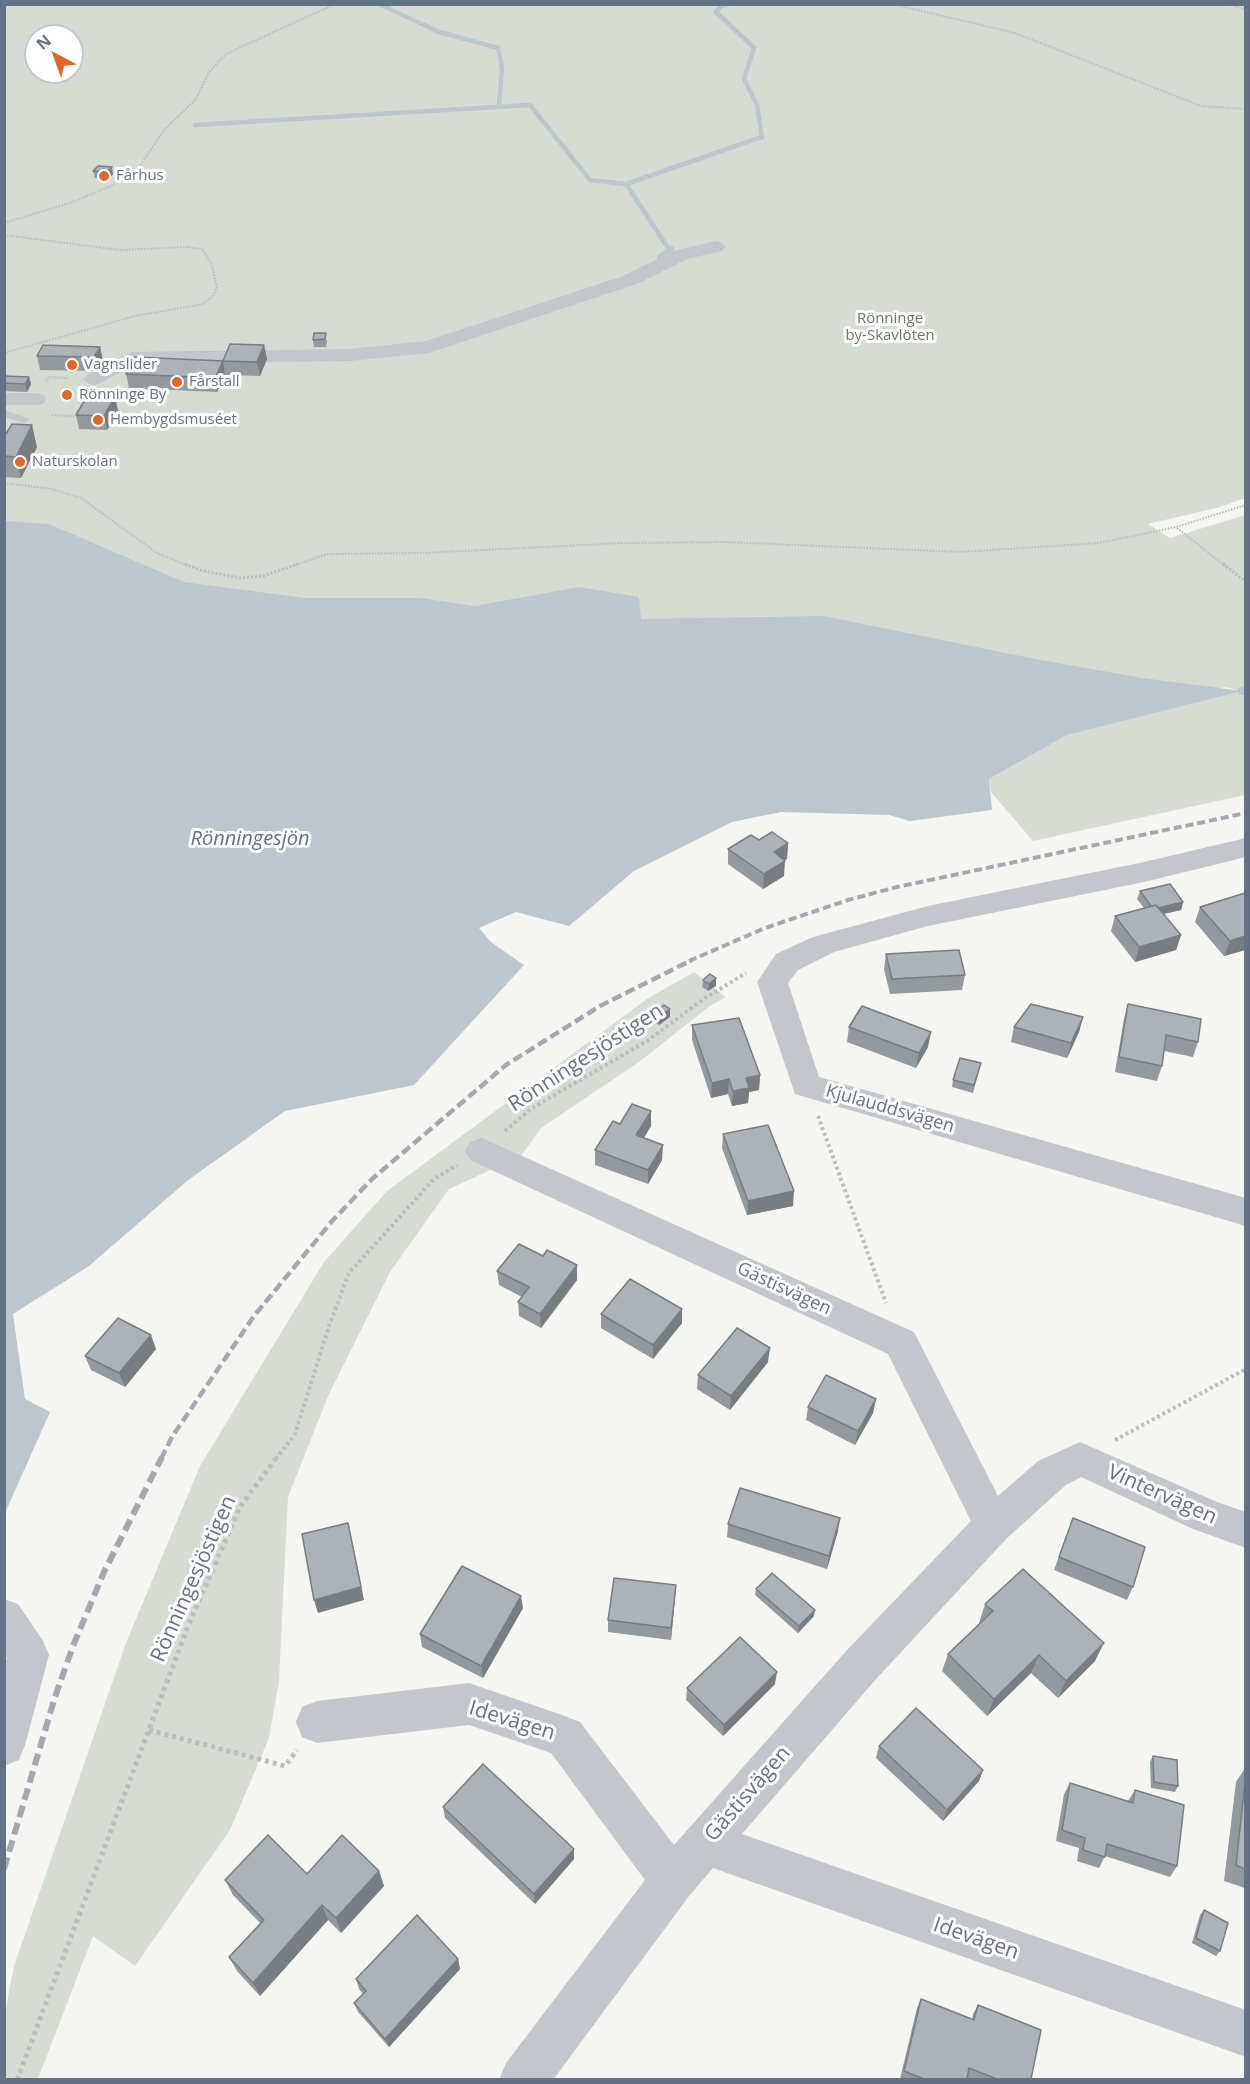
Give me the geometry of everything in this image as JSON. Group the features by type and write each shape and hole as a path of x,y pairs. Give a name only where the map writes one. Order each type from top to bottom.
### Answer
{"street":[{"path":"94,379 131,358 350,355 429,347 630,280 681,255 715,247"},
{"path":"4,399 35,399"},
{"path":"787,962 824,944 928,916 1144,872 1245,848"},
{"name":"Kjulauddsvägen","path":"787,962 772,982 806,1085 1245,1212"},
{"name":"Gästisvägen","path":"482,1151 901,1343"},
{"path":"901,1343 993,1525"},
{"name":"Gästisvägen","path":"523,2079 673,1880 862,1664 993,1525 1052,1473 1080,1459"},
{"name":"Vintervägen","path":"1080,1459 1207,1516 1245,1530"},
{"path":"4,1618 28,1655 4,1745"},
{"name":"Idevägen","path":"317,1722 469,1704 565,1737 673,1880"},
{"name":"Idevägen","path":"706,1844 1245,2034"}],"lane":[{"path":"4,413 24,420"}],"path":[{"path":"4,223 70,203 111,186 137,170 165,129 196,99 209,72 226,54 335,4"},
{"path":"892,4 1015,33 1201,106 1245,109"},
{"path":"1228,4 1245,10"},
{"path":"4,235 120,250 186,246 202,249 212,265 217,288 213,296 203,304 135,316 4,353"},
{"path":"51,415 86,417"},
{"path":"4,483 52,489 81,498 157,553 200,570 240,578 262,576 327,554 424,553 623,543 725,542 961,552 1099,543 1176,527 1245,505"},
{"path":"1176,527 1245,582"},
{"name":"Rönningesjöstigen","path":"17,2079 188,1626 240,1507 294,1434 330,1323 349,1273 434,1179 482,1151 532,1108 647,1041 705,998 754,969 787,962"},
{"path":"806,1085 901,1343"},
{"path":"1080,1459 1245,1369"},
{"path":"149,1730 285,1766 317,1722"}],"green space":[{"name":"Rönninge by-Skavlöten","path":"4,5 1245,5 1245,498 1220,507 1148,524 1170,538 1245,515 1245,795 1033,841 991,792 989,779 1067,735 1240,691 1225,687 1185,698 486,608 268,611 5,521"},
{"path":"694,972 726,997 710,1006 639,1062 541,1128 521,1156 449,1189 390,1272 329,1394 288,1497 279,1681 269,1738 230,1830 135,1966 93,1936 38,2079 5,2080 5,2013 14,1966 126,1643 200,1466 324,1262 387,1191 647,999"}],"water":[{"name":"Rönningesjön","path":"5,521 49,524 184,582 304,598 420,598 475,606 579,587 639,597 641,619 824,616 1030,658 1142,678 1242,691 1067,735 989,779 992,810 910,821 889,815 781,812 732,822 634,871 569,926 516,912 479,928 491,942 524,965 414,1085 285,1111 187,1181 89,1266 13,1314 25,1399 50,1412 5,1513"}],"building":[{"path":"98,166 112,167 107,172 93,171"},
{"path":"314,333 326,333 325,339 313,340"},
{"path":"230,344 264,345 257,362 223,361"},
{"path":"43,345 100,347 94,357 37,356"},
{"path":"134,357 223,361 215,378 126,374"},
{"path":"4,376 29,377 25,384 4,383"},
{"path":"87,396 115,397 104,416 76,415"},
{"path":"12,424 32,425 16,457 4,456 4,437"},
{"path":"772,832 788,843 774,852 785,861 764,874 728,849 751,835 759,840"},
{"path":"1170,884 1183,902 1158,908 1156,905 1151,906 1140,891"},
{"path":"1245,893 1245,936 1230,941 1200,907"},
{"path":"1156,905 1181,935 1139,947 1115,916"},
{"path":"959,950 965,975 892,979 886,954"},
{"path":"710,974 716,978 709,984 703,980"},
{"path":"1031,1004 1083,1017 1071,1043 1014,1027"},
{"path":"1128,1004 1201,1019 1198,1042 1166,1035 1162,1066 1119,1057"},
{"path":"664,1005 670,1009 659,1017 653,1013"},
{"path":"862,1006 931,1032 919,1053 849,1027"},
{"path":"739,1018 760,1075 746,1078 749,1088 733,1091 729,1079 712,1083 692,1025"},
{"path":"960,1058 981,1063 974,1085 953,1080"},
{"path":"632,1104 651,1111 636,1135 663,1145 648,1170 595,1150 613,1121 620,1124"},
{"path":"768,1125 794,1191 748,1201 723,1134"},
{"path":"519,1244 543,1256 547,1250 577,1265 540,1314 518,1302 529,1287 497,1271"},
{"path":"630,1279 682,1309 653,1345 601,1314"},
{"path":"118,1318 151,1335 119,1373 85,1356"},
{"path":"737,1328 770,1348 731,1396 698,1375"},
{"path":"826,1375 876,1399 858,1431 808,1407"},
{"path":"740,1488 840,1518 829,1556 728,1524"},
{"path":"1073,1518 1145,1547 1133,1587 1059,1557"},
{"path":"348,1523 361,1587 314,1600 302,1534"},
{"path":"462,1566 521,1596 481,1666 420,1634"},
{"path":"1023,1569 1104,1643 1066,1681 1039,1655 994,1699 948,1654 993,1611 985,1604"},
{"path":"772,1573 815,1610 799,1626 756,1589"},
{"path":"614,1578 676,1585 671,1628 608,1620"},
{"path":"740,1637 777,1672 724,1725 687,1688"},
{"path":"916,1708 983,1770 947,1810 879,1746"},
{"path":"1153,1756 1177,1760 1178,1786 1154,1782"},
{"path":"483,1764 574,1849 534,1894 443,1807"},
{"path":"1245,1782 1245,1869 1236,1865"},
{"path":"1070,1783 1133,1803 1135,1790 1184,1805 1177,1866 1107,1844 1105,1857 1083,1850 1085,1838 1062,1830"},
{"path":"268,1835 307,1874 342,1835 379,1871 336,1918 322,1905 253,1983 229,1957 264,1920 225,1880"},
{"path":"1204,1910 1228,1923 1220,1951 1196,1938"},
{"path":"417,1915 458,1959 385,2039 354,2003 366,1991 356,1979"},
{"path":"921,1999 974,2020 978,2005 1041,2030 1031,2079 997,2079 969,2068 967,2079 924,2079 904,2071"}],"waterway":[{"path":"379,4 439,32 498,48 502,68 499,107"},
{"path":"626,184 762,137 757,105 744,79 754,48 716,12 720,7 728,4"},
{"path":"499,107 530,105 590,180 626,184"},
{"path":"195,125 499,107"},
{"path":"626,184 669,250"},
{"path":"660,257 669,250"},
{"path":"1242,691 1246,690"}],"railway":[{"path":"689,961 765,928 848,900 897,887 1246,813"},
{"path":"162,1457 172,1437 254,1316 333,1220 372,1179 506,1065 600,1006 692,960"},
{"path":"4,1869 55,1697 73,1646 104,1572 162,1457"}],"place":[{"name":"Fårhus","path":"104,176"},
{"name":"Vagnslider","path":"72,365"},
{"name":"Fårstall","path":"177,382"},
{"name":"Rönninge By","path":"67,395"},
{"name":"Hembygdsmuséet","path":"98,420"},
{"name":"Naturskolan","path":"20,462"}]}
